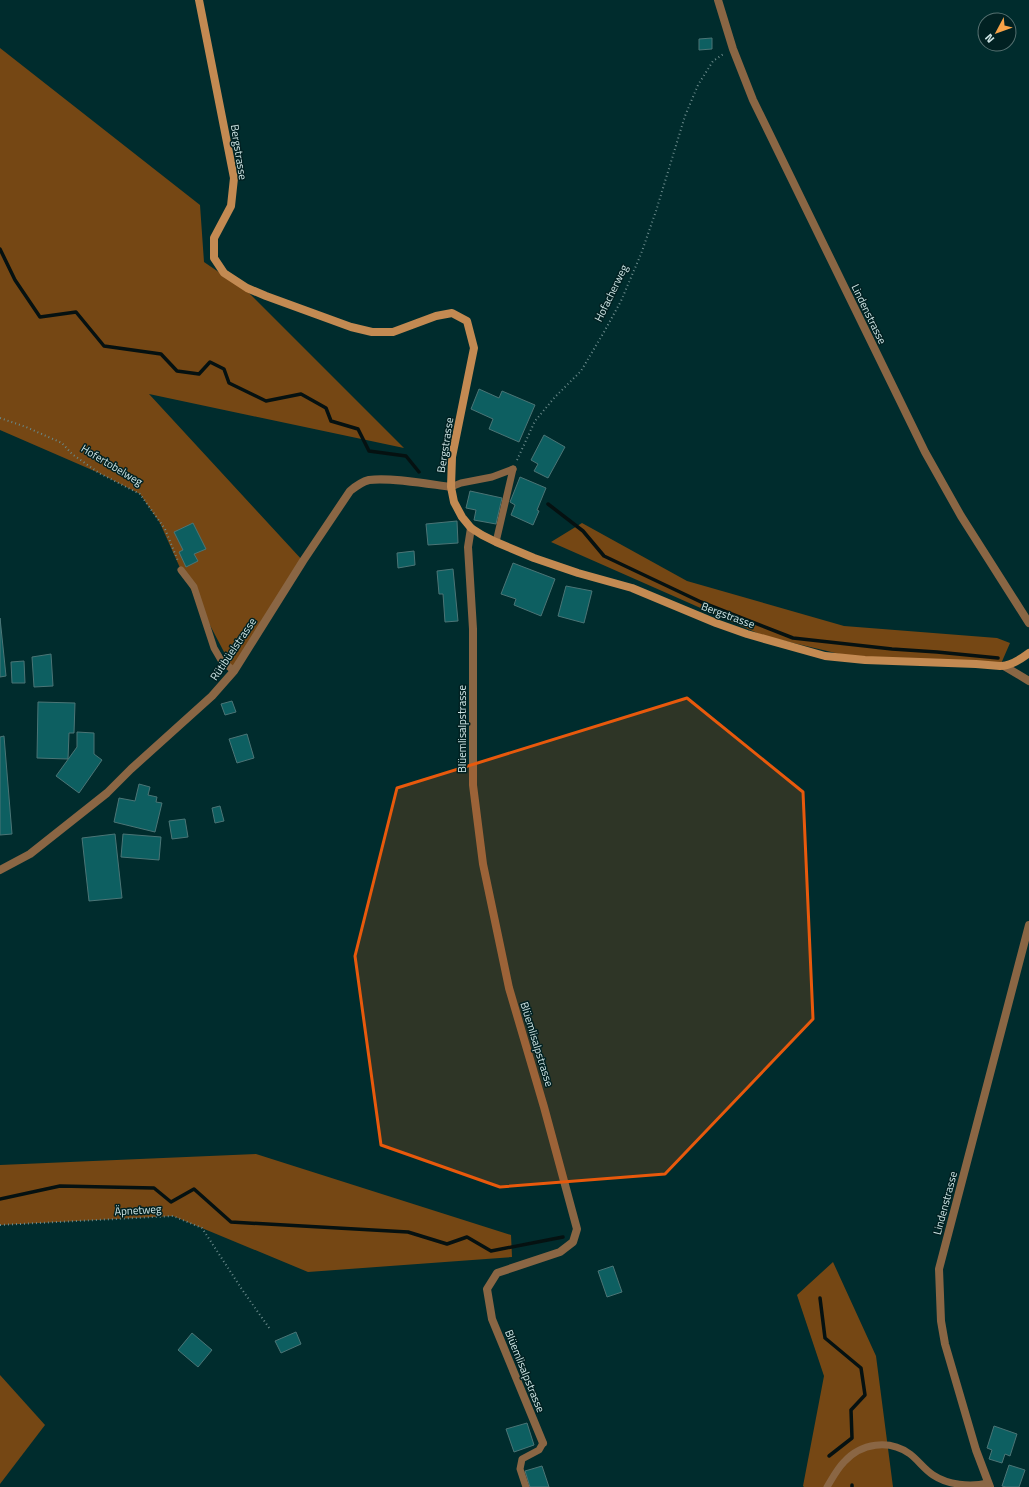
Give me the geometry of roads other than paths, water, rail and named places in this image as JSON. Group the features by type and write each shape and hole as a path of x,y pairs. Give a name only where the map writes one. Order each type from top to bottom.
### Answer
{"street":[{"name":"Bergstrasse","path":"199,0 234,178 231,206 214,238 214,258 224,273 247,288 344,324 372,332 393,332 436,316 452,313 467,321 474,348 452,456 451,486 454,502 462,517 471,528 496,542 549,563 632,588 716,623 747,634 825,656 865,660 1004,666 1019,660 1029,653"},
{"name":"Lindenstrasse","path":"718,0 733,49 753,100 921,444 961,516 1029,624"},
{"name":"Rütibüelstrasse","path":"0,870 30,854 107,793 131,769 212,696 234,671 303,561 350,491 359,484 369,480 390,480 451,486"},
{"name":"Blüemlisalpstrasse","path":"471,528 468,547 473,629 473,785 483,864 509,988 544,1107 577,1229 573,1242 560,1252 497,1273 487,1289 492,1319 543,1443"},
{"path":"1004,666 1029,681"},
{"name":"Lindenstrasse","path":"989,1485 976,1450 945,1344 941,1321 940,1269 1029,925"}],"lane":[{"path":"451,486 492,477 513,469 496,542"},
{"path":"181,570 194,587 214,648 221,660 234,671"},
{"name":"Blüemlisalpstrasse","path":"526,1487 520,1469 522,1459 539,1450 543,1443"},
{"path":"827,1487 844,1462 856,1452 879,1444 896,1447 910,1454 933,1475 950,1483 972,1486 989,1485"}],"waterway":[{"path":"0,249 15,280 40,317 76,312 104,346 161,354 177,371 199,374 210,362 224,369 229,383 266,401 301,394 326,408 331,421 358,429 369,451 406,456 419,472"},
{"path":"548,504 583,531 604,556 701,602 793,638 892,649 998,658"},
{"path":"0,1199 60,1186 154,1188 171,1202 194,1189 231,1222 408,1232 447,1244 467,1237 491,1251 563,1237"},
{"path":"820,1298 825,1338 861,1368 865,1395 851,1410 852,1438 829,1456"}]}
